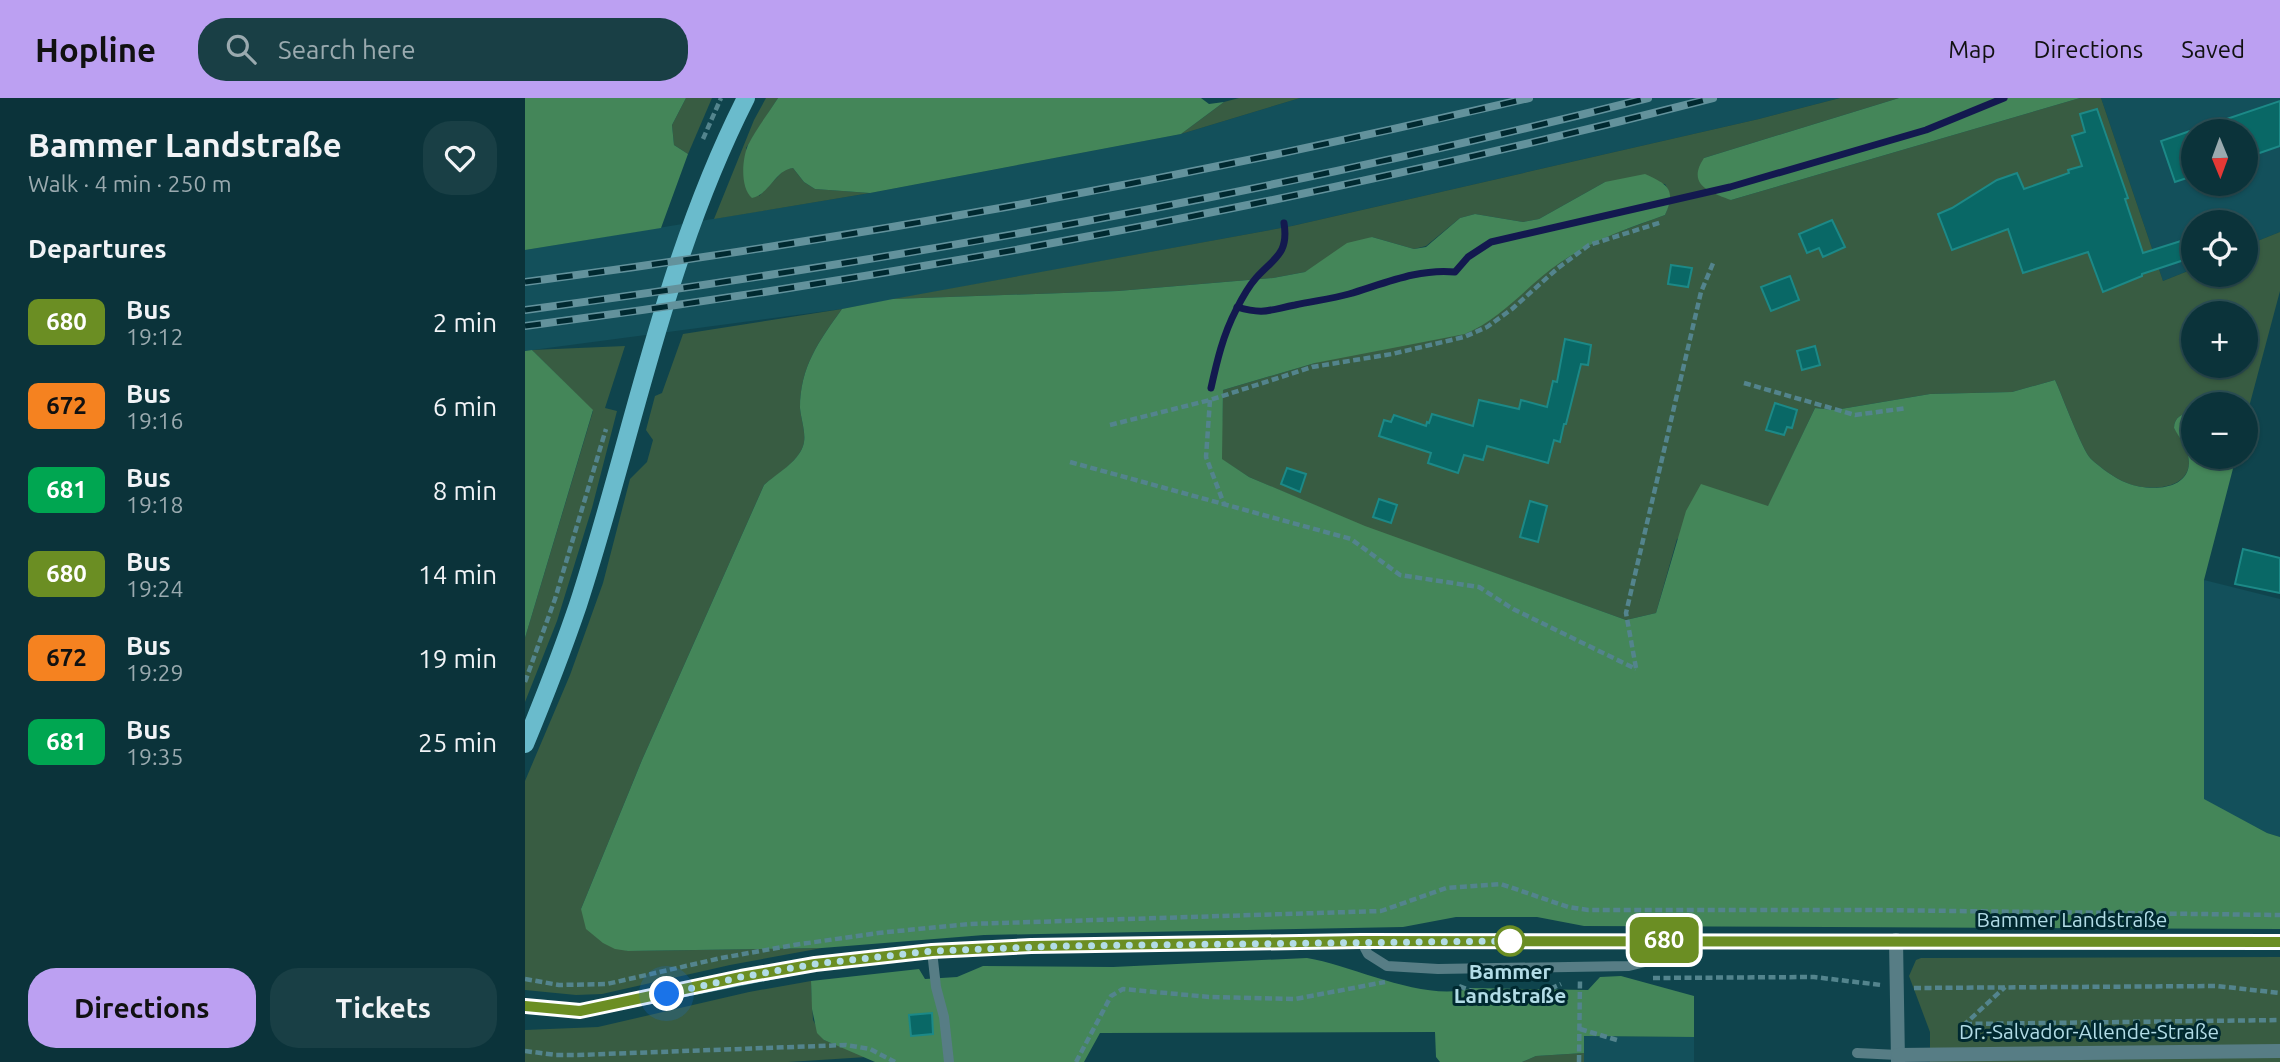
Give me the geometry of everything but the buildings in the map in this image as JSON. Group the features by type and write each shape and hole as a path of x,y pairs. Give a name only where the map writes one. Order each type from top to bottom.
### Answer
{"main road":[{"path":"525,744 579,603 635,400 682,248 722,147 746,98"},
{"name":"Bammer Landstraße","path":"525,1006 580,1011 815,964 932,951 1031,946 1361,941 2280,942"}],"street":[{"path":"1896,940 1898,1058"},
{"name":"Dr.-Salvador-Allende-Straße","path":"1898,1058 1958,1054 2280,1051"}],"lane":[{"path":"1361,941 1368,954 1387,966 1438,969 1629,966 1650,961 1681,940"},
{"path":"932,951 949,1062"},
{"path":"1857,1053 1898,1058"}],"path":[{"path":"701,143 721,98"},
{"path":"1110,425 1210,400 1312,367 1464,337 1487,327 1512,309 1558,268 1589,245 1622,232 1662,222"},
{"path":"1070,462 1351,539 1400,575 1479,587 1513,609 1636,669 1626,613 1701,292 1714,261"},
{"path":"1744,383 1856,415 1907,408"},
{"path":"1210,400 1206,457 1224,504"},
{"path":"525,682 555,599 610,418"},
{"path":"1649,978 1814,977 1896,988 2217,986 2280,993"},
{"path":"1579,1062 1580,979"},
{"path":"1451,983 1494,998 1511,999 1542,993 1570,980 1594,979"},
{"path":"1076,1062 1111,996 1123,989 1209,997 1294,999 1388,982"},
{"path":"1958,1054 1965,1024 2006,987"},
{"path":"1965,1024 2280,1020"},
{"path":"1580,1029 1617,1040"},
{"path":"525,1051 578,1055 846,1045 870,1049 895,1062"}],"shaded area":[{"path":"1300,98 1840,98 1292,226 842,309 525,351 525,250 870,193 1181,134"},
{"path":"2101,98 2280,98 2280,232 2258,241 2258,210 2181,210 2181,274 2163,281"},
{"path":"2204,580 2280,599 2280,837 2204,800"},
{"path":"1584,1036 1694,1037 1694,1062 1584,1062"}],"green space":[{"path":"525,98 686,98 672,125 674,145 688,154 661,228 525,250"},
{"path":"686,98 712,98 688,154 674,145 672,125"},
{"path":"766,98 778,98 746,148 759,196 785,169 793,168 804,182 815,189 870,193 714,219 754,120"},
{"path":"778,98 1201,98 1209,104 1224,102 1181,134 870,193 815,189 804,182 793,168 782,173 763,192 752,198 744,181 746,151"},
{"path":"1239,98 1300,98 1181,134 1224,102"},
{"path":"1840,98 1899,98 1704,158 1731,200 2080,98 2101,98 2163,281 2181,274 2181,287 2258,287 2258,241 2280,232 2280,291 2258,373 2258,301 2181,301 2181,378 2257,378 2253,392 2181,392 2181,416 2174,428 2181,438 2181,469 2188,469 2182,479 2174,484 2155,488 2135,486 2122,481 2091,459 2077,434 2055,380 2012,392 1930,394 1835,410 1815,408 1768,507 1677,539 1656,613 1626,620 1365,527 1249,477 1221,459 1223,390 1315,363 1559,263 1591,242 1665,215 1670,199 1665,184 1605,182 1539,219 1523,222 1475,214 1460,218 1426,246 1414,249 1372,237 1305,272 1273,278 1118,291 893,299 1292,226"},
{"path":"1899,98 2080,98 1731,200 1708,190 1699,181 1699,167 1704,158"},
{"path":"1645,174 1659,181 1670,193 1665,215 1611,235 1573,254 1492,319 1465,334 1315,363 1223,390 1222,459 1249,477 1365,526 1626,620 1656,613 1686,511 1701,484 1768,506 1815,408 1835,410 1930,394 2012,392 2055,380 2087,454 2122,481 2135,486 2165,487 2182,479 2188,469 2233,469 2204,580 2204,799 2267,833 2280,837 2280,929 1584,926 1537,917 1456,917 1403,927 984,935 822,948 628,951 603,943 586,929 581,909 642,760 764,485 792,462 803,446 800,408 803,380 812,355 842,309 893,299 1118,291 1273,278 1305,272 1347,243 1372,237 1414,249 1426,247 1460,218 1475,214 1523,222 1539,219 1605,182"},
{"path":"842,309 812,355 803,380 800,408 803,446 792,463 764,485 642,760 581,909 627,951 822,948 730,965 602,994 576,995 525,990 525,781 570,675 603,583 630,479 647,462 653,440 646,430 655,396 662,393 683,334"},
{"path":"625,346 605,408 617,411 592,508 557,621 525,702 525,638 593,411 532,350"},
{"path":"532,350 593,410 525,638 525,351"},
{"path":"2181,416 2181,440 2174,428"},
{"path":"2280,957 2280,1062 1930,1062 1930,1032 1909,976 1916,960 1921,958"},
{"path":"1307,958 1390,982 1433,991 1472,988 1588,990 1600,977 1621,976 1694,996 1694,1037 1584,1036 1584,1053 1536,1056 1522,1062 1440,1062 1436,1057 1435,1032 1100,1033 1084,1062 875,1062 824,1040 817,1033 812,1009 811,981 919,969 925,979 957,977 983,966 1113,967"},
{"path":"811,981 813,1020 824,1040 867,1057 788,1062 525,1062 525,1030 598,1027 749,992"},
{"path":"1584,1053 1584,1062 1522,1062 1536,1056"}],"waterway":[{"path":"1237,307 1254,311 1272,310 1342,296 1428,272 1455,272 1468,257 1491,242 1730,187 1926,130 2004,98"},
{"path":"1211,388 1231,319 1250,285 1279,255 1284,242 1284,223"}],"railway":[{"path":"525,282 777,246 1029,203 1280,153 1529,98"},
{"path":"525,310 808,269 1089,220 1370,164 1648,98"},
{"path":"525,326 824,282 1122,230 1419,168 1713,98"}],"bus line":[{"name":"680","path":"525,1006 580,1011 815,964 932,951 1031,946 1361,941 2280,942"}],"place":[{"name":"Bammer Landstraße","path":"1510,941"}],"route":[{"path":"667,994 815,964 932,951 1031,946 1510,941"}]}
